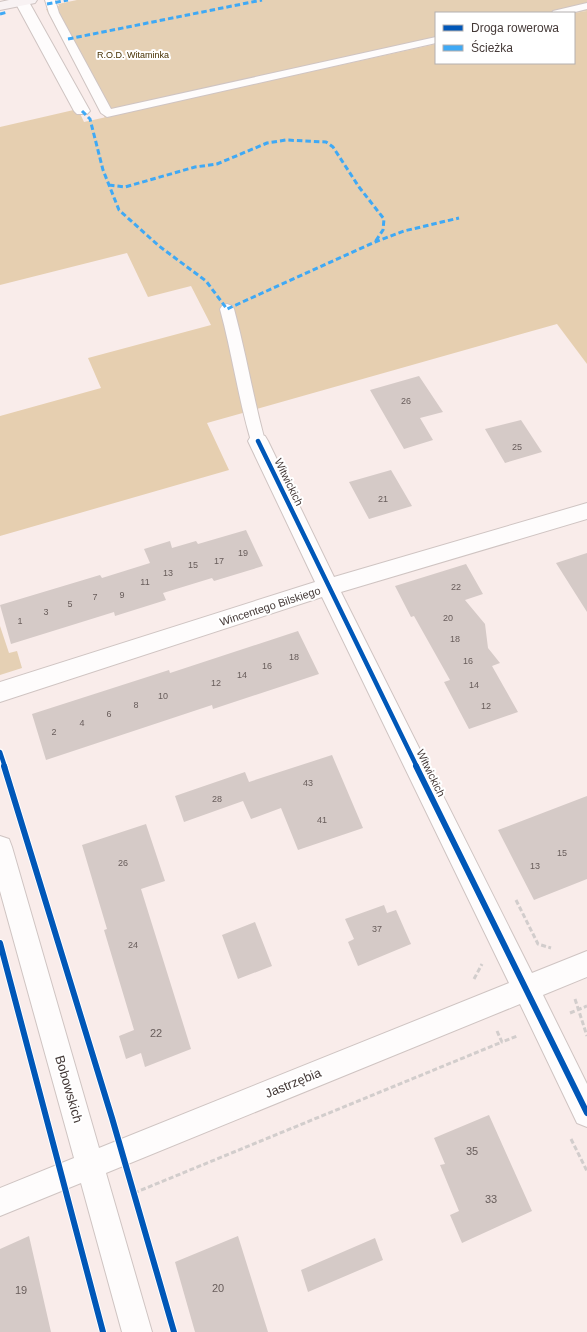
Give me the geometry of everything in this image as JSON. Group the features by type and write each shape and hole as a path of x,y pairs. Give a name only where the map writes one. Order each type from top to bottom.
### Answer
{"street":[{"path":"0,6 26,1 82,110"},
{"name":"Witwickich","path":"258,441 328,588 587,1113"},
{"name":"Wincentego Bilskiego","path":"0,692 328,588 587,511"},
{"name":"Bobowskich","path":"0,847 137,1332"},
{"name":"Jastrzębia","path":"0,1202 587,964"}],"lane":[{"path":"50,0 54,13 107,113 435,40"},
{"path":"561,12 587,6"},
{"path":"227,309 240,358 248,406 258,441"}],"path":[{"path":"513,895 538,944 555,949"},
{"path":"481,958 482,965 474,980 502,1042"},
{"path":"122,1152 134,1193 521,1034"}],"green space":[{"name":"R.O.D. Witaminka","path":"77,0 587,0 587,11 575,13 435,12 435,44 105,118 46,9 59,6 58,4"},
{"path":"0,626 9,653 17,651 22,668 0,675"}],"shaded area":[{"path":"587,11 587,364 557,324 207,423 229,470 0,536 0,416 101,388 88,358 211,325 191,286 148,297 127,253 0,285 0,127 78,109 84,122 435,44 435,64 575,64 575,13"}],"building":[{"path":"419,376 443,412 420,418 433,440 404,449 370,390"},
{"path":"521,420 542,452 505,463 485,429"},
{"path":"391,470 412,506 369,519 349,482"},
{"path":"246,530 263,566 214,581 212,578 163,593 166,600 115,616 114,612 11,644 0,605 100,575 102,578 150,563 144,549 170,541 172,548 196,541 198,544"},
{"path":"587,553 587,612 556,563"},
{"path":"466,564 483,594 465,600 485,624 488,648 500,663 492,666 518,712 469,729 444,682 450,680 414,616 411,617 395,586"},
{"path":"298,631 319,674 213,709 212,705 46,760 32,714 169,670 170,673"},
{"path":"332,755 363,828 298,850 281,808 251,819 243,801 184,822 175,796 245,772 249,782"},
{"path":"587,796 587,879 534,900 498,830"},
{"path":"146,824 165,881 141,889 191,1049 145,1067 141,1053 126,1059 119,1036 134,1030 104,930 107,929 82,845"},
{"path":"384,905 387,913 396,910 411,944 358,966 348,942 354,939 345,919"},
{"path":"255,922 272,966 238,979 222,935"},
{"path":"489,1115 532,1211 462,1243 450,1215 459,1211 440,1165 445,1164 434,1138"},
{"path":"29,1236 51,1332 0,1332 0,1249"},
{"path":"238,1236 268,1332 195,1332 175,1262"},
{"path":"375,1238 383,1260 308,1292 301,1270"}],"marked path":[{"path":"47,4 68,0"},
{"path":"68,39 262,0"},
{"path":"0,14 8,12"},
{"path":"82,111 90,119 103,170 119,210 159,246 206,281 227,309 375,242 404,231 459,218"},
{"path":"109,185 125,187 195,167 217,164 267,143 286,140 326,142 333,147 359,187 384,219 383,230 375,242"}],"cycle path":[{"path":"258,441 328,587 587,1113"},
{"path":"0,752 112,1118 174,1332"},
{"path":"0,943 103,1332"}]}
